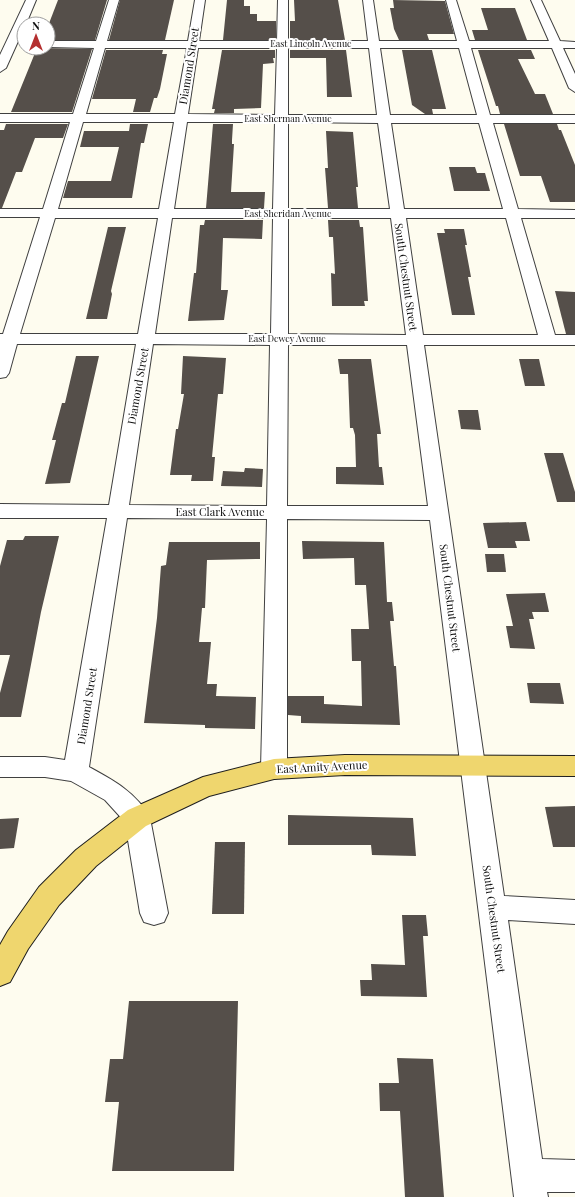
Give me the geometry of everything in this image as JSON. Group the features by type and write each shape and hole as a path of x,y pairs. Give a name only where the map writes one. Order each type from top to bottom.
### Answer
{"main road":[{"name":"East Amity Avenue","path":"137,818 203,787 274,769 345,765 575,766"},
{"path":"0,973 18,940 49,896 86,858 137,818"}],"street":[{"path":"0,68 5,44 31,0"},
{"path":"0,372 5,339 49,214 76,118 114,0"},
{"name":"Diamond Street","path":"76,772 200,0"},
{"path":"274,769 278,512 279,214 282,119 283,0"},
{"name":"South Chestnut Street","path":"368,0 439,513 529,1186"},
{"path":"451,0 548,340"},
{"path":"536,0 575,88"},
{"path":"5,44 16,44"},
{"name":"East Lincoln Avenue","path":"56,44 575,45"},
{"name":"East Sherman Avenue","path":"0,118 575,119"},
{"name":"East Sheridan Avenue","path":"0,214 575,214"},
{"name":"East Dewey Avenue","path":"5,339 575,340"},
{"name":"East Clark Avenue","path":"0,511 439,513"},
{"path":"0,767 45,767 76,772 114,793 137,818 154,913"},
{"path":"492,907 575,912"},
{"path":"529,1186 575,1176"}],"building":[{"path":"58,0 107,0 95,40 56,40 56,16 52,16"},
{"path":"120,0 174,0 165,40 109,40"},
{"path":"227,0 244,0 244,6 250,6 250,14 257,14 257,21 276,21 276,40 223,40"},
{"path":"294,0 338,0 345,40 290,40 290,21 295,21"},
{"path":"393,0 445,1 454,34 427,34 429,40 399,40 394,29 390,8 394,8"},
{"path":"481,8 515,8 527,40 475,40 472,30 488,30"},
{"path":"56,48 92,49 72,112 11,112 34,56 56,56"},
{"path":"106,50 163,50 162,54 167,54 160,89 157,98 154,98 150,112 133,112 136,99 92,99"},
{"path":"222,50 275,50 275,58 273,58 274,63 263,64 261,108 234,109 234,113 214,113 215,109 212,109"},
{"path":"290,50 346,50 352,97 327,97 326,58 290,58"},
{"path":"402,50 432,50 446,109 432,109 433,114 425,114 412,105"},
{"path":"478,50 531,50 535,59 518,59 535,94 545,94 553,114 500,114"},
{"path":"6,124 68,124 63,138 35,138 22,172 16,172 2,208 0,208 0,130 4,130"},
{"path":"130,124 148,124 144,143 141,143 132,198 63,198 68,181 111,181 119,147 80,147 84,131 129,131"},
{"path":"213,124 233,124 232,144 234,144 231,192 265,192 264,208 206,208"},
{"path":"504,124 557,124 559,130 561,130 575,165 575,202 550,202 541,176 520,176"},
{"path":"326,131 353,132 358,187 356,187 358,208 328,208 325,168 328,168"},
{"path":"449,167 475,167 477,173 485,173 490,191 454,191"},
{"path":"205,220 263,220 262,239 223,238 221,290 228,290 224,320 188,321 194,273 196,273 200,225 204,225"},
{"path":"328,220 359,220 360,227 363,227 368,301 364,301 365,306 332,306 331,273 335,274 333,237 329,237"},
{"path":"108,227 126,227 111,291 112,294 107,319 86,319"},
{"path":"444,229 464,229 467,245 465,245 471,277 468,277 475,315 452,315 437,233 445,233"},
{"path":"555,291 575,292 575,334 566,334"},
{"path":"76,356 99,356 70,483 45,484 56,440 52,440 62,403 65,403"},
{"path":"183,356 226,358 223,394 218,394 212,457 215,457 213,481 191,481 192,475 170,475 176,429 178,429 184,394 181,394"},
{"path":"338,359 371,359 381,434 377,434 379,467 382,467 384,485 336,484 336,467 356,467 355,435 353,428 350,428 348,374 340,374"},
{"path":"519,359 539,359 545,386 525,386"},
{"path":"458,410 478,410 481,430 461,429"},
{"path":"544,453 563,453 575,492 575,502 557,502"},
{"path":"245,468 263,469 262,487 221,486 223,471 244,472"},
{"path":"526,522 530,541 515,541 517,548 488,548 483,523"},
{"path":"25,536 59,536 41,612 21,717 0,717 0,693 10,655 0,655 0,566 7,540 23,540"},
{"path":"302,541 384,542 387,602 392,602 394,621 390,621 394,666 396,666 400,725 301,723 301,716 288,715 288,696 324,696 324,704 362,706 361,661 352,661 351,629 369,629 366,585 355,585 354,558 303,559"},
{"path":"169,542 260,542 260,559 207,560 205,608 202,608 199,642 211,642 207,684 217,684 216,696 256,697 255,729 205,728 205,725 144,723 157,618 161,566 166,565"},
{"path":"485,554 504,554 506,572 487,572"},
{"path":"545,593 549,612 532,612 534,619 529,619 535,649 510,648 506,626 513,626 506,594"},
{"path":"527,683 560,683 564,704 530,703"},
{"path":"575,806 575,847 553,847 545,807"},
{"path":"288,815 413,818 416,856 372,855 371,845 288,845"},
{"path":"19,818 14,848 0,849 0,819"},
{"path":"215,842 245,842 244,914 212,914"},
{"path":"402,915 426,915 428,936 423,936 427,997 361,996 360,980 372,980 371,964 405,965"},
{"path":"129,1001 238,1001 234,1171 112,1171 119,1102 105,1102 110,1059 123,1059"},
{"path":"397,1058 433,1059 444,1197 405,1197 400,1111 380,1111 379,1083 399,1083"}]}
